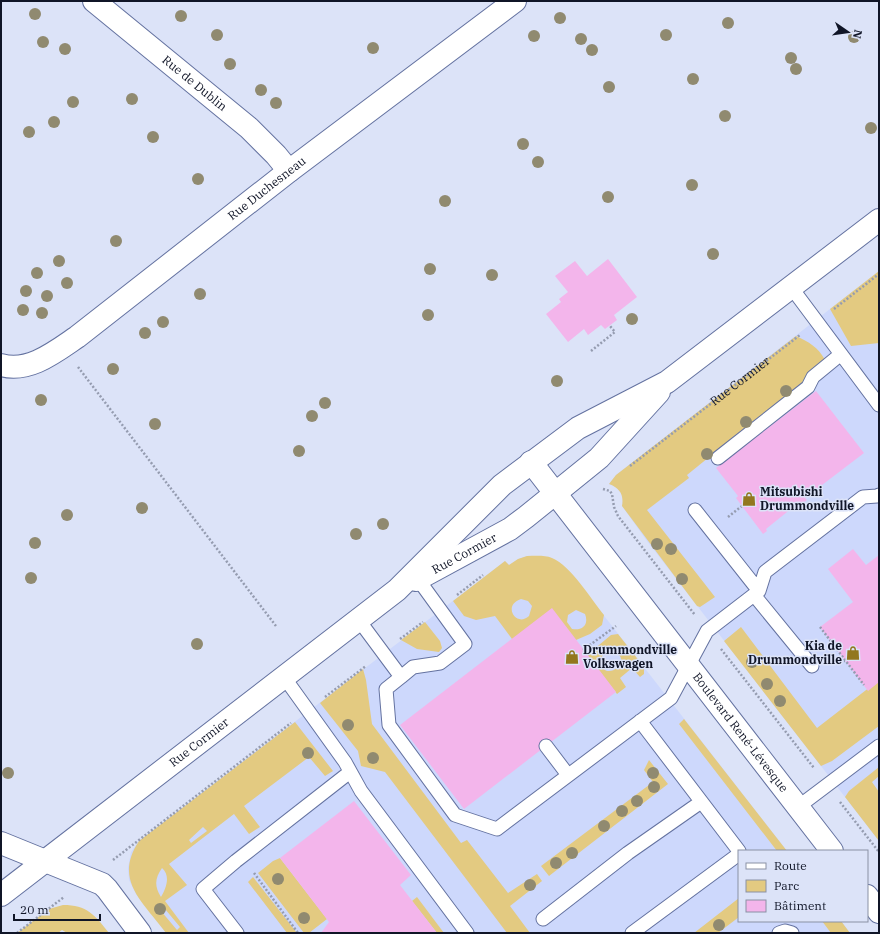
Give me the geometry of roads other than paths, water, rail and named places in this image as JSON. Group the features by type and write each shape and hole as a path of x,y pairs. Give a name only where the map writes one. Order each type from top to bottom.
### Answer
{"street":[{"name":"Rue de Dublin","path":"94,1 249,128 276,155 289,171"},
{"name":"Rue Duchesneau","path":"8,366 39,361 51,355 77,337 289,171 515,1"},
{"name":"Rue Cormier","path":"1,895 358,619 416,576 502,485 531,462 578,428 667,382 879,220"},
{"name":"Rue Cormier","path":"416,576 510,529 600,458 667,382"},
{"name":"Boulevard René-Lévesque","path":"531,462 831,850"},
{"path":"1,843 44,862 102,884 140,933"},
{"path":"868,897 879,912"}],"lane":[{"path":"791,287 879,405"},
{"path":"718,458 808,387 813,376 841,354"},
{"path":"416,576 465,644 440,663 413,667 386,689 389,725 455,815 497,829 671,698 707,631 757,593 765,572 863,497 876,496 879,494"},
{"path":"695,510 812,666"},
{"path":"358,619 401,677"},
{"path":"284,677 344,762 361,791 466,933"},
{"path":"640,721 738,852"},
{"path":"546,746 568,775"},
{"path":"798,807 879,746"},
{"path":"237,933 203,889 350,772"},
{"path":"543,919 628,853 701,802"},
{"path":"632,933 738,854"},
{"path":"779,933 785,931 792,933"}],"place":[{"name":"Mitsubishi Drummondville","path":"749,499"},
{"name":"Kia de Drummondville","path":"853,653"},
{"name":"Drummondville Volkswagen","path":"572,657"}]}
